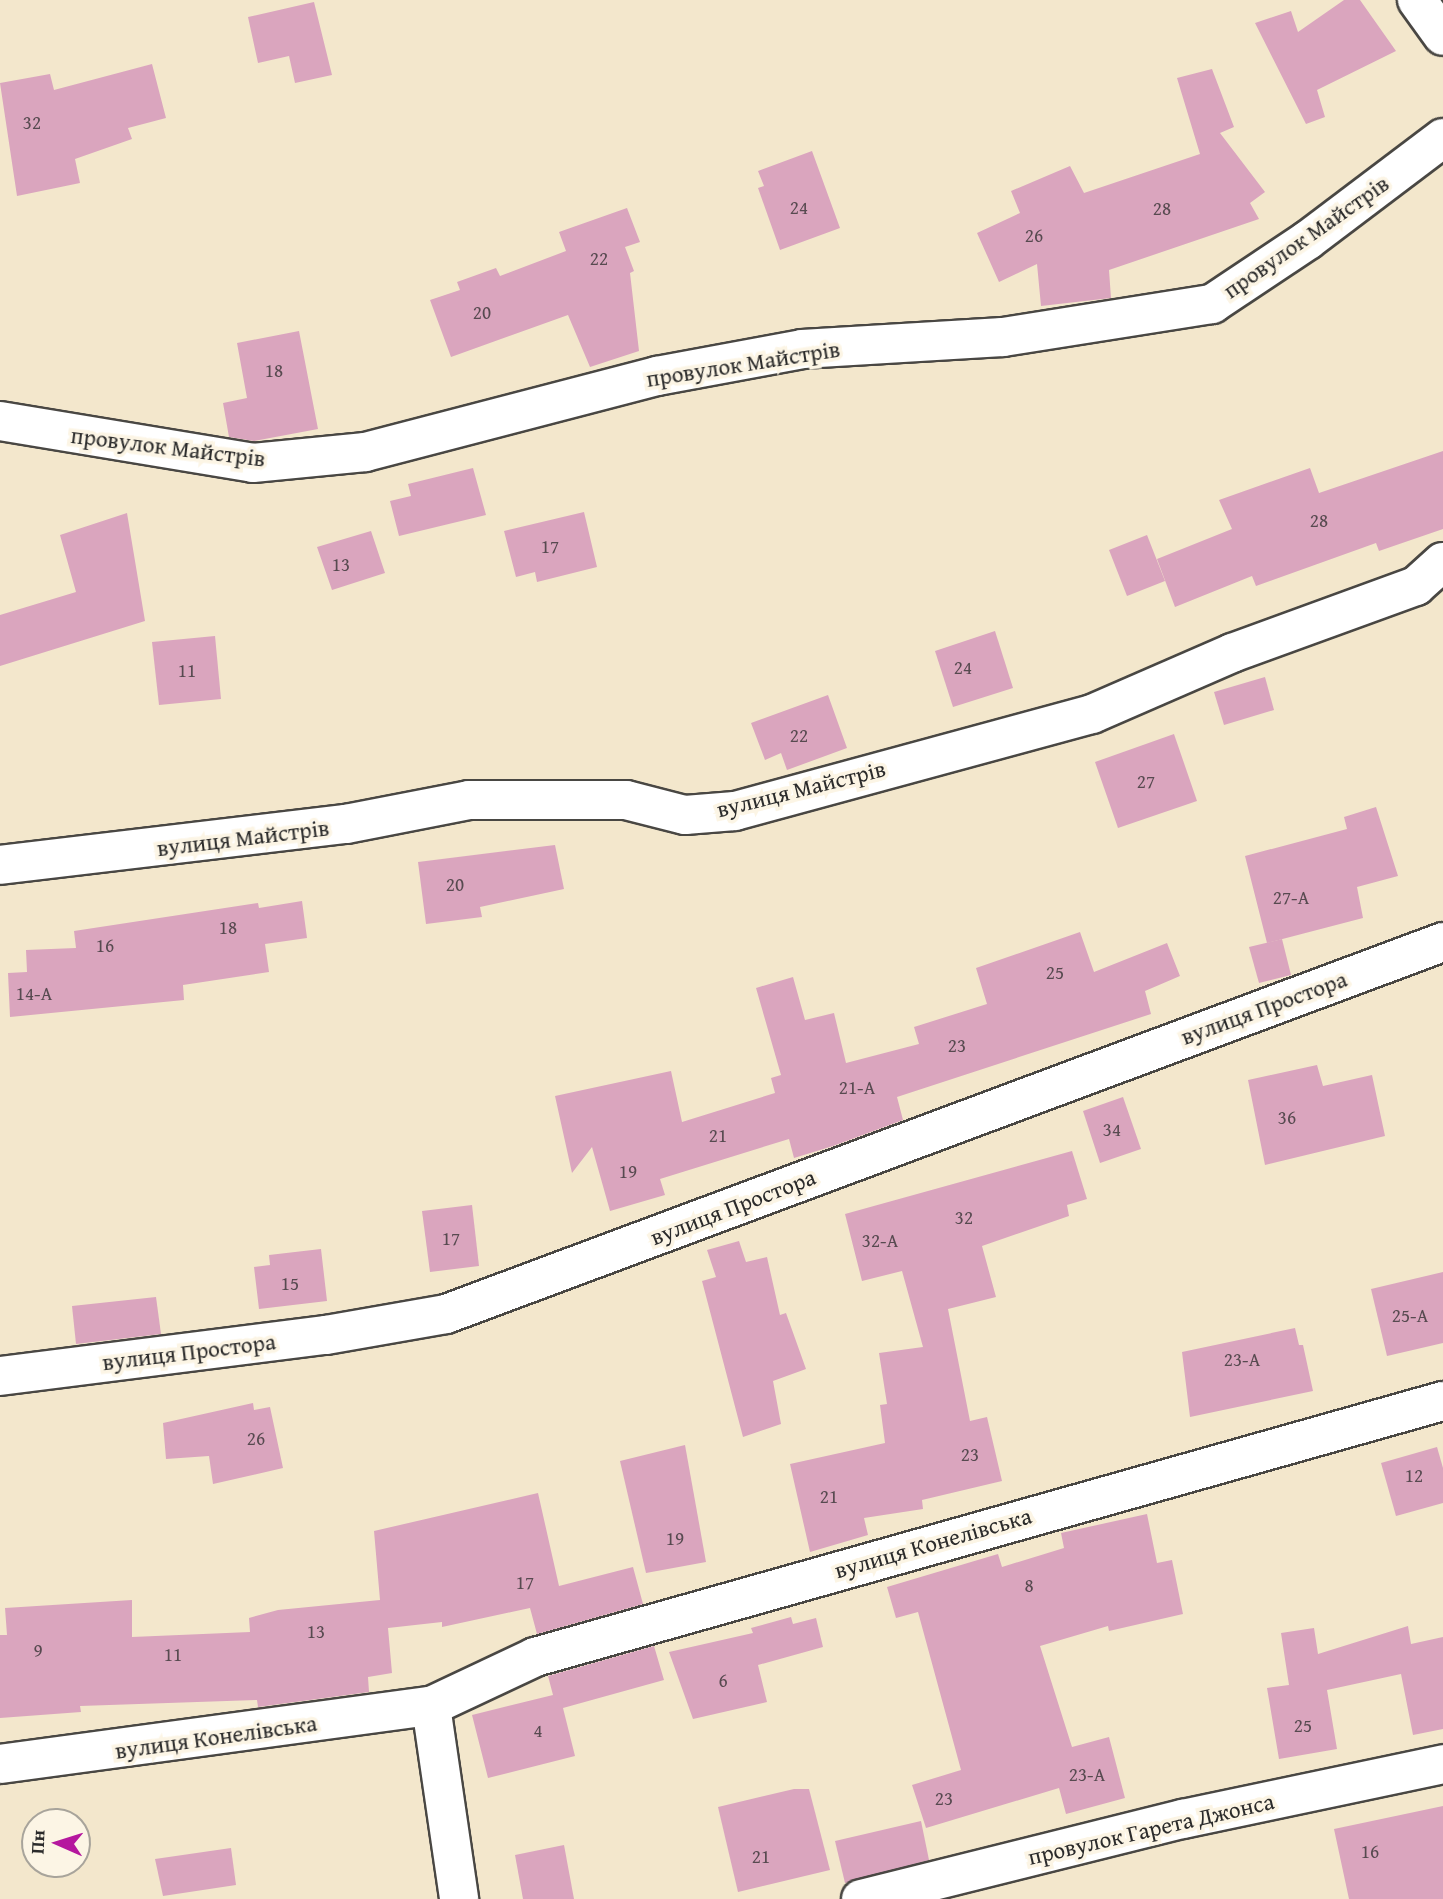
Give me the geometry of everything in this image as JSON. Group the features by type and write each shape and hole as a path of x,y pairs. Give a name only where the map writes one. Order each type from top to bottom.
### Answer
{"street":[{"path":"1417,0 1443,36"},
{"name":"провулок Майстрів","path":"0,421 253,463 351,454 657,376 802,349 1003,337 1212,304 1308,240 1443,138"},
{"name":"вулиця Майстрів","path":"0,865 346,824 469,800 626,800 685,815 735,811 1092,714 1232,653 1416,586 1443,562"},
{"name":"вулиця Простора","path":"0,1376 326,1335 446,1314 1443,942"},
{"name":"вулиця Конелівська","path":"0,1764 431,1706 535,1657 1443,1401"},
{"path":"431,1706 459,1899"},
{"name":"провулок Гарета Джонса","path":"861,1899 1183,1819 1443,1764"}],"building":[{"path":"1344,0 1360,0 1396,51 1317,90 1325,117 1306,124 1255,23 1291,11 1298,32"},
{"path":"314,2 332,75 295,83 289,56 258,63 248,17"},
{"path":"152,64 166,118 128,128 132,139 75,159 80,183 17,196 0,83 50,74 54,90"},
{"path":"1212,69 1234,127 1220,133 1265,192 1250,203 1259,219 1109,270 1111,298 1041,306 1037,264 999,282 977,233 1020,213 1011,191 1070,166 1084,193 1200,154 1177,78"},
{"path":"812,151 840,228 780,250 758,188 764,186 758,171"},
{"path":"627,208 640,242 625,247 634,271 630,273 639,351 590,367 568,315 451,357 430,300 460,290 457,282 496,268 500,276 566,251 559,232"},
{"path":"299,331 318,429 254,441 229,437 223,403 247,398 237,343"},
{"path":"1443,451 1443,529 1379,551 1376,543 1256,586 1252,576 1175,607 1157,559 1232,529 1219,500 1310,468 1319,493"},
{"path":"473,468 486,515 399,536 390,501 411,496 408,484"},
{"path":"584,512 597,567 537,582 535,572 516,577 504,531"},
{"path":"127,513 145,621 0,666 0,615 76,592 60,535"},
{"path":"371,531 385,573 332,590 317,547"},
{"path":"1147,535 1165,581 1127,596 1109,550"},
{"path":"995,631 1013,688 953,707 935,651"},
{"path":"215,636 221,699 159,705 152,642"},
{"path":"1265,677 1274,710 1224,725 1214,692"},
{"path":"828,695 847,748 787,770 781,753 765,760 751,723"},
{"path":"1174,734 1197,801 1118,828 1095,762"},
{"path":"1376,807 1398,876 1357,887 1363,918 1267,943 1245,856 1347,829 1344,817"},
{"path":"555,845 564,889 480,907 482,917 426,924 418,862"},
{"path":"302,901 307,938 265,944 269,972 183,985 184,1000 10,1017 8,973 27,972 26,950 76,948 74,931 258,903 259,908"},
{"path":"1080,932 1094,972 1167,943 1180,976 1145,991 1151,1014 897,1097 903,1120 833,1146 794,1158 789,1139 660,1179 665,1195 610,1211 592,1147 572,1173 555,1096 671,1071 682,1122 775,1093 771,1078 781,1075 756,988 793,977 805,1020 834,1013 846,1063 919,1044 914,1027 987,1004 976,968"},
{"path":"1282,939 1291,975 1259,983 1249,947"},
{"path":"1317,1065 1323,1086 1372,1075 1385,1136 1265,1165 1248,1080"},
{"path":"1123,1097 1141,1149 1100,1163 1083,1111"},
{"path":"1072,1151 1087,1199 1067,1205 1069,1216 982,1246 996,1297 948,1309 970,1421 987,1417 1002,1481 922,1500 923,1509 864,1518 868,1535 810,1552 790,1464 885,1443 880,1405 887,1404 879,1353 923,1347 902,1271 862,1281 845,1214"},
{"path":"472,1205 479,1266 430,1272 422,1211"},
{"path":"739,1241 746,1262 767,1257 780,1315 786,1313 806,1369 773,1381 781,1424 743,1437 702,1281 716,1277 707,1250"},
{"path":"321,1249 327,1301 259,1309 254,1267 270,1265 269,1255"},
{"path":"1443,1272 1443,1343 1387,1356 1371,1289"},
{"path":"156,1297 161,1334 76,1344 72,1306"},
{"path":"1295,1328 1299,1345 1303,1345 1313,1391 1190,1417 1182,1352"},
{"path":"253,1403 254,1410 270,1407 283,1468 213,1484 209,1456 166,1459 163,1423"},
{"path":"685,1445 706,1562 646,1573 620,1461"},
{"path":"1437,1447 1443,1468 1443,1503 1396,1516 1381,1463"},
{"path":"538,1493 559,1586 633,1567 643,1604 537,1634 530,1608 442,1627 442,1622 388,1628 392,1673 368,1677 369,1692 258,1707 257,1700 80,1706 81,1712 0,1718 0,1635 7,1635 5,1608 132,1600 132,1637 250,1632 249,1618 278,1610 380,1600 374,1531"},
{"path":"1147,1514 1157,1563 1172,1560 1183,1614 1109,1631 1108,1626 1040,1646 1072,1747 1109,1737 1125,1798 1066,1814 1059,1788 926,1828 912,1785 961,1770 918,1612 896,1618 887,1587 998,1554 1002,1567 1064,1548 1061,1533"},
{"path":"791,1617 793,1624 816,1618 823,1647 758,1665 767,1702 693,1719 669,1652 753,1633 751,1628"},
{"path":"1408,1626 1411,1644 1443,1637 1443,1729 1413,1735 1401,1674 1327,1690 1337,1749 1279,1759 1267,1688 1289,1685 1281,1633 1314,1628 1318,1654"},
{"path":"654,1646 664,1680 563,1708 575,1756 488,1778 472,1715 553,1695 548,1676"},
{"path":"794,1789 809,1789 830,1870 738,1892 718,1807"},
{"path":"1443,1806 1443,1899 1349,1899 1334,1829"},
{"path":"921,1821 929,1860 845,1883 835,1841"},
{"path":"564,1845 574,1899 523,1899 515,1855"},
{"path":"231,1848 236,1885 163,1896 155,1859"}]}
